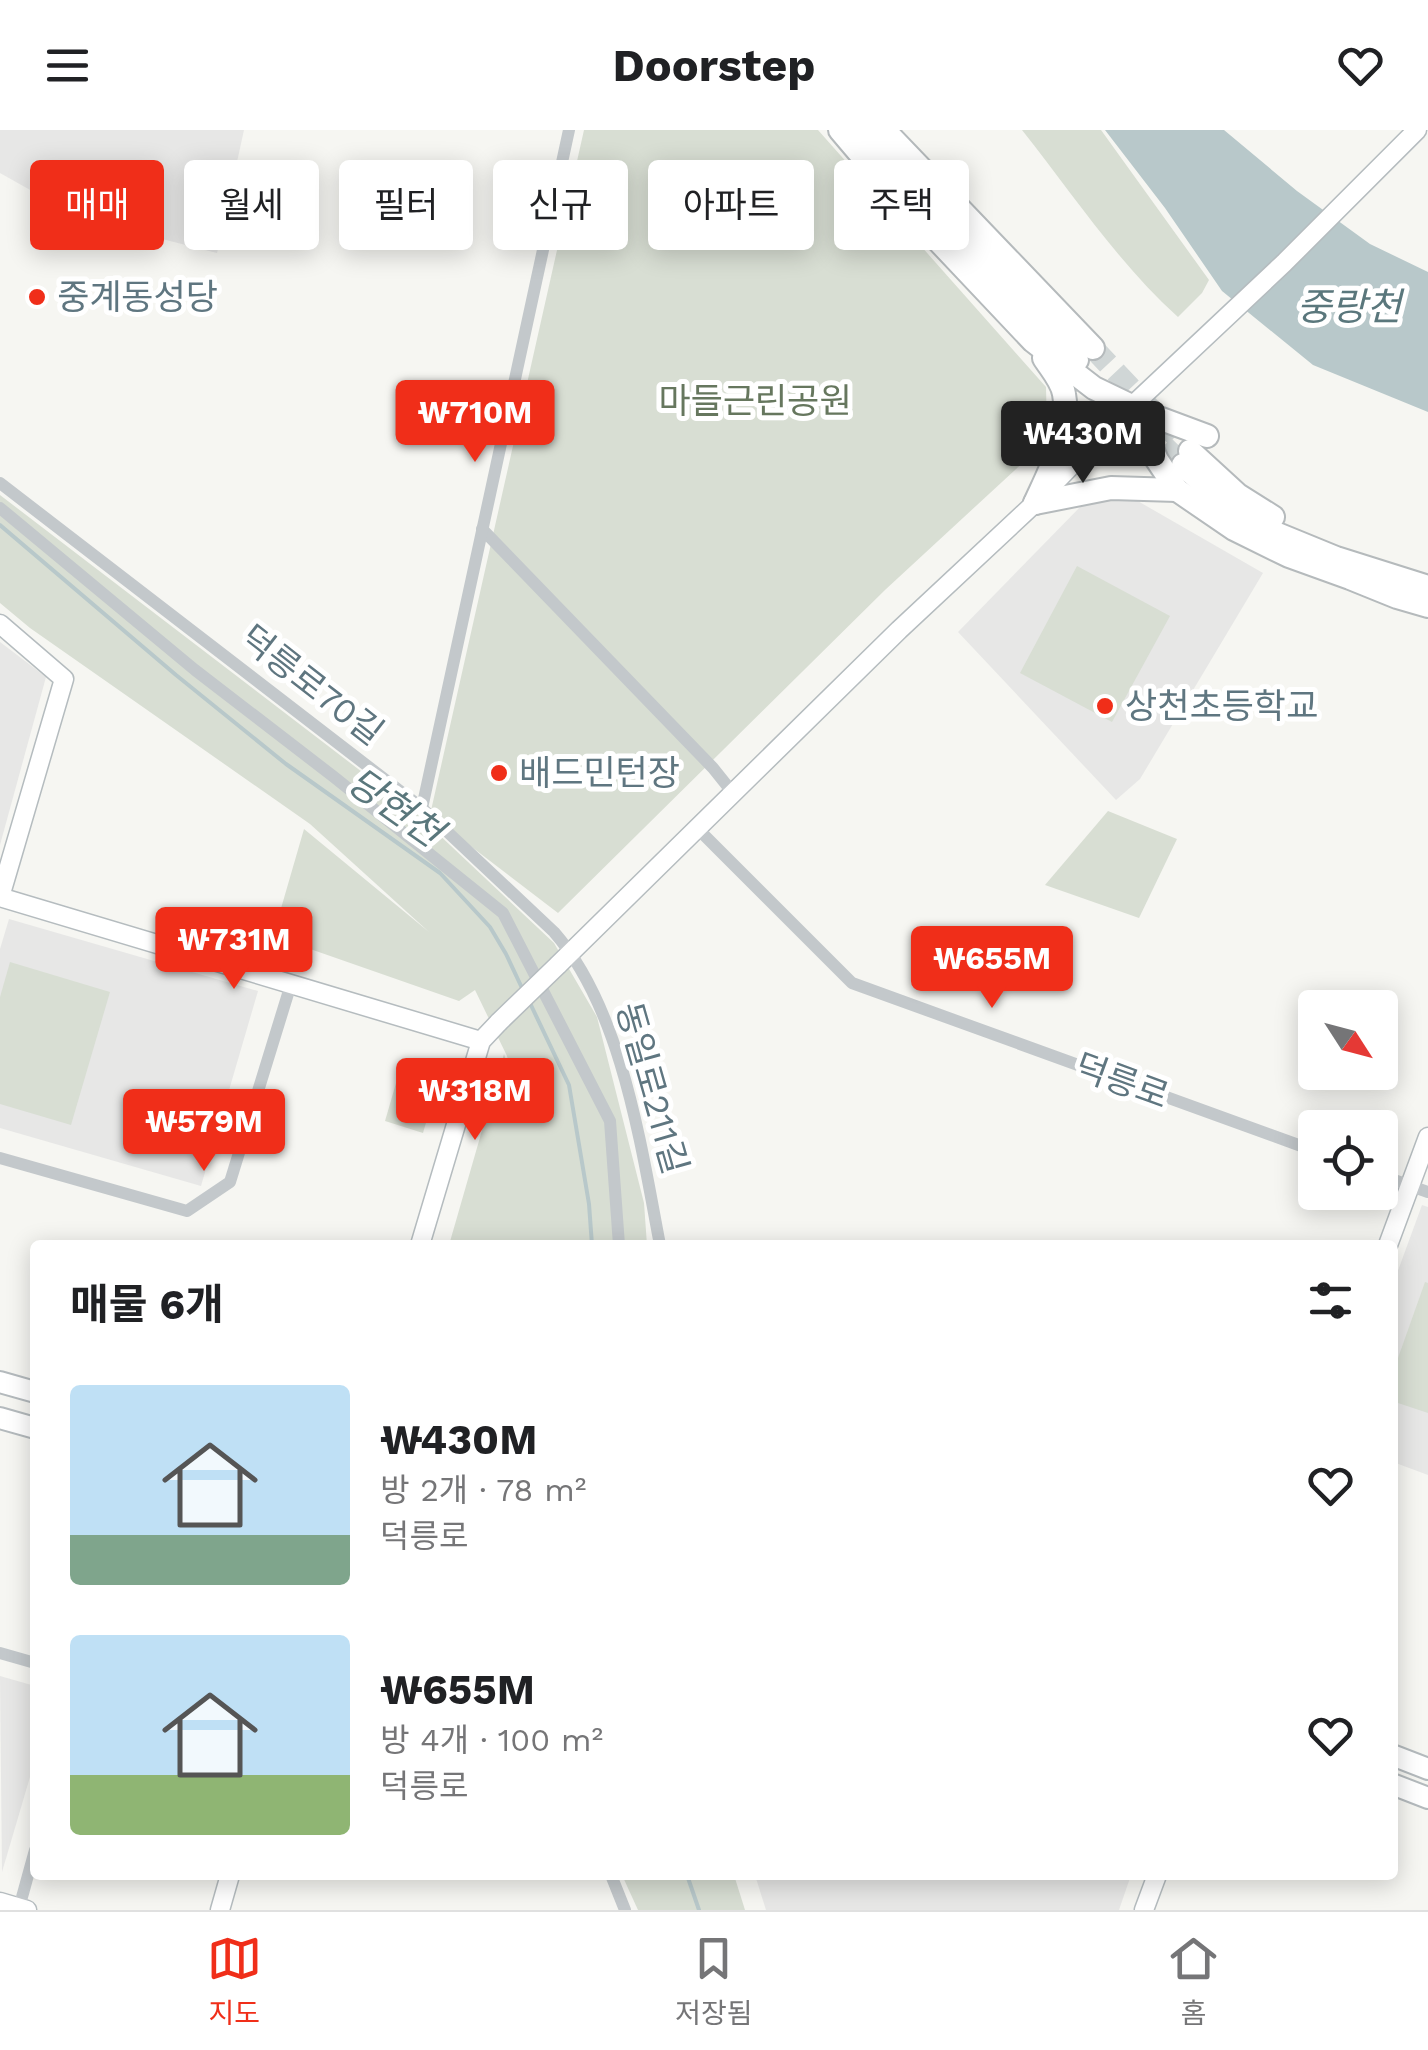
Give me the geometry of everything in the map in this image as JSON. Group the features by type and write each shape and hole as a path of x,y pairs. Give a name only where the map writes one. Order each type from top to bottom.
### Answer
{"highway":[{"path":"840,130 896,196 1033,341 1082,381 1163,420 1238,495 1260,510 1426,595"},
{"path":"862,130 1085,354 884,130"},
{"path":"1033,341 1064,393 1064,425 1055,460 1034,503"},
{"path":"1132,405 1157,460 1177,490 1234,529 1289,556 1426,595"},
{"path":"1177,490 1167,463 1183,439 1238,514 1426,595"},
{"path":"1034,503 1095,489 1177,490"}],"main road":[{"path":"421,1240 481,1041 924,605 1284,263 1417,130"},
{"path":"0,624 64,679 0,897 481,1041"},
{"path":"1391,1240 1419,1189 1428,1137"},
{"path":"0,1382 30,1391"},
{"path":"0,1418 30,1427"},
{"path":"1398,1757 1428,1769"},
{"path":"1398,1786 1428,1798"},
{"path":"220,1910 229,1880"},
{"path":"1144,1910 1155,1880"},
{"path":"0,1902 23,1909"}],"street":[{"path":"422,808 569,130"},
{"name":"덕릉로70길","path":"0,483 422,808 546,923 565,958"},
{"path":"0,508 194,670 334,776 503,914 610,1120 619,1240"},
{"path":"482,529 734,792"},
{"name":"덕릉로","path":"697,828 852,983 1298,1145"},
{"name":"동일로211길","path":"565,958 602,1008 629,1096 659,1240"},
{"path":"0,1158 187,1211 230,1182 291,984"},
{"path":"0,1653 30,1662"},
{"path":"23,1909 30,1875"},
{"path":"613,1880 624,1910"}],"shaded area":[{"path":"0,130 244,130 237,160 184,160 184,245 164,239 164,160 30,160 30,190 0,173"},
{"name":"상천초등학교","path":"1112,497 1136,500 1263,573 1140,779 1116,800 958,632 1082,505"},
{"path":"0,642 46,677 0,845"},
{"path":"9,919 258,991 201,1186 0,1128 0,949"},
{"path":"1422,1205 1428,1207 1428,1475 1398,1464 1398,1271"},
{"path":"0,1676 30,1685 30,1777 2,1872"},
{"path":"757,1880 1129,1880 1119,1910 766,1910"}],"green space":[{"name":"마들근린공원","path":"584,130 818,130 845,160 834,160 834,250 924,250 1046,387 1047,430 1042,445 885,590 558,913 430,815 557,250 628,250 628,160 577,160"},
{"path":"1022,130 1101,130 1209,280 1178,317 1115,251"},
{"path":"0,495 417,814 554,943 597,1017 644,1203 647,1240 450,1240 504,1054 521,1108 507,1056 475,990 459,1001 273,936 304,829 429,932 310,824 0,603"},
{"path":"1077,566 1170,616 1112,722 1020,673"},
{"path":"1108,811 1177,839 1139,918 1045,885"},
{"path":"10,962 110,992 71,1125 0,1104 0,997"},
{"path":"401,1066 439,1078 423,1133 385,1121"},
{"path":"1425,1282 1428,1283 1428,1413 1398,1403 1398,1358"},
{"path":"624,1880 736,1880 745,1910 638,1910"}],"water":[{"name":"중랑천","path":"1105,130 1224,130 1297,191 1370,244 1428,272 1428,412 1313,365 1222,291"}],"waterway":[{"name":"당현천","path":"0,525 286,764 440,873 490,927 522,988"},
{"name":"당현천","path":"529,1001 569,1085 592,1240"},
{"name":"당현천","path":"689,1880 699,1910"}],"tunnel":[{"path":"1093,348 1190,451"},
{"path":"1140,423 1183,465"}],"place":[{"name":"중계동성당","path":"37,297"},
{"name":"상천초등학교","path":"1105,706"},
{"name":"배드민턴장","path":"499,773"}]}
